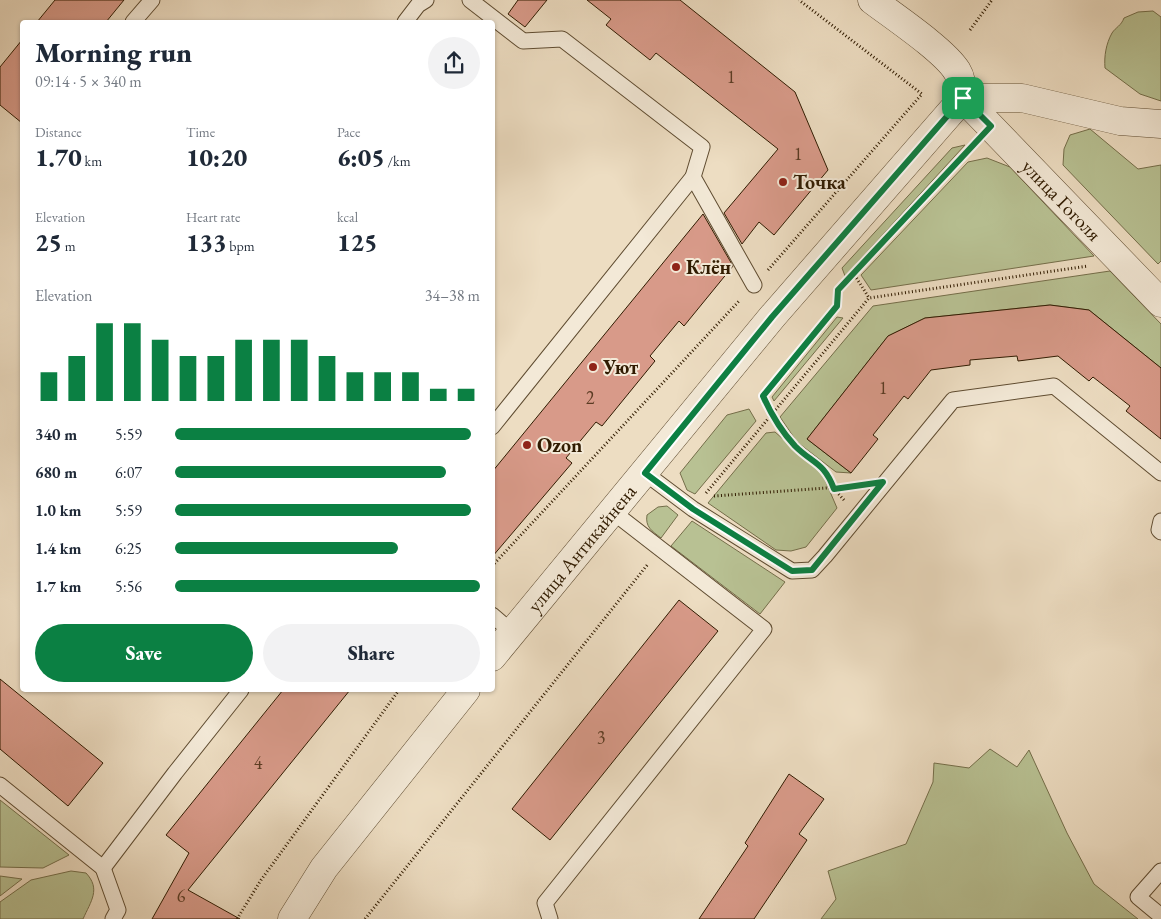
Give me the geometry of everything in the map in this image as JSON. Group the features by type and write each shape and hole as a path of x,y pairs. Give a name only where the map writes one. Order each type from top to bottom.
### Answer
{"street":[{"path":"872,0 929,44 956,70 962,83 963,98 1022,98 1120,121 1161,124"},
{"name":"улица Гоголя","path":"963,98 1161,302"},
{"name":"улица Антикайнена","path":"495,653 772,317 963,98"},
{"path":"292,919 324,868 464,692"}],"lane":[{"path":"135,20 152,0"},
{"path":"470,0 523,40 562,39 702,147 693,177 495,423"},
{"path":"406,20 419,2"},
{"path":"693,177 754,285"},
{"path":"645,473 693,509 792,571 812,570 883,482 953,400 1054,386 1161,473"},
{"path":"550,919 545,903 764,629 613,512"},
{"path":"1161,521 1159,530 1161,532"},
{"path":"495,618 513,632"},
{"path":"103,868 239,692"},
{"path":"0,786 103,868 118,910 113,919"},
{"path":"1161,871 1138,897 1161,916"}],"path":[{"path":"970,30 992,0"},
{"path":"858,515 834,489 828,473 795,446 771,415 763,396 837,306 838,290 991,126"},
{"path":"854,274 869,298"},
{"path":"704,496 834,489 883,482"},
{"path":"237,919 261,880 398,692"}],"green space":[{"path":"1153,11 1161,17 1161,101 1140,94 1105,68 1108,41 1124,18 1138,12"},
{"path":"1090,129 1138,169 1161,165 1161,261 1158,264 1063,165 1064,149 1070,135"},
{"path":"965,145 845,276 842,268 952,148"},
{"path":"987,158 1010,167 1094,256 871,290 861,275 968,162"},
{"path":"1110,271 1161,324 1161,368 1089,310 1050,305 925,318 888,336 807,439 851,473 836,472 797,442 780,417 873,306"},
{"path":"837,317 843,318 774,401 772,397"},
{"path":"749,409 756,421 695,494 687,490 680,473 727,415"},
{"path":"775,432 822,473 837,508 806,547 791,551 776,550 708,503 766,433"},
{"path":"667,506 678,515 661,538 648,526 647,515 658,507"},
{"path":"692,521 785,582 760,614 671,546"},
{"path":"990,749 1017,767 1029,750 1067,833 1094,884 1138,919 821,919 836,899 828,871 906,844 933,782 934,763 969,768"},
{"path":"0,800 69,855 43,868 0,867"},
{"path":"71,871 86,873 93,884 93,895 83,919 0,919 0,902 31,880"},
{"path":"0,876 22,879 0,896"}],"building":[{"path":"55,0 124,0 108,20 39,20"},
{"path":"518,0 547,0 525,27 508,14"},
{"path":"587,0 680,0 795,92 828,170 774,235 759,222 742,244 724,213 778,149 656,53 650,60 606,25 611,19"},
{"path":"20,42 20,121 0,105 0,67"},
{"path":"703,214 733,266 684,326 679,321 650,356 655,361 602,426 596,422 566,458 572,463 495,553 495,468"},
{"path":"1050,305 1089,310 1161,368 1161,439 1126,411 1130,406 1093,377 1089,381 1058,356 1018,361 1017,356 970,360 970,365 931,370 908,399 904,396 873,435 878,439 851,473 807,439 888,336 925,318"},
{"path":"679,600 718,631 550,840 512,809"},
{"path":"0,679 103,763 68,806 0,749"},
{"path":"281,692 348,692 188,890 240,919 152,919 189,853 166,835"},
{"path":"789,774 824,799 799,834 807,840 754,919 699,919 748,846 745,843"}],"place":[{"name":"Точка","path":"783,182"},
{"name":"Клён","path":"676,267"},
{"name":"Уют","path":"593,367"},
{"name":"Ozon","path":"527,445"}],"route":[{"path":"963,98 991,126 838,290 837,306 763,396 771,415 795,446 828,473 834,489 883,482 812,570 792,571 693,509 645,473 772,317 963,98"}]}
